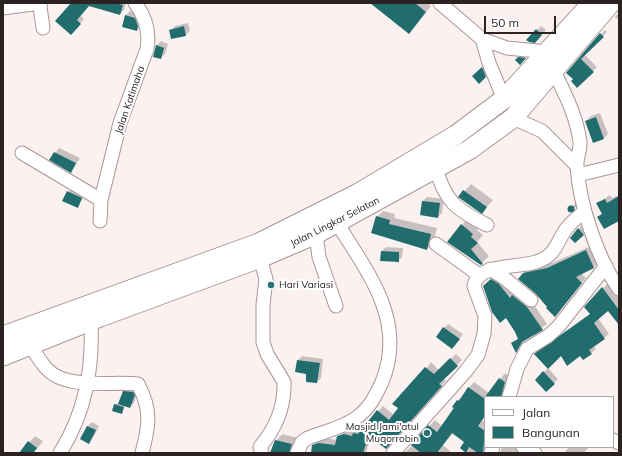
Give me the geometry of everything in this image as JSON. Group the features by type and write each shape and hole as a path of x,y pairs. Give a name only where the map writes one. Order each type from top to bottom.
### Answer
{"highway":[{"name":"Jalan Lingkar Selatan","path":"196,274 260,258 313,226 357,194 449,139 504,99 592,3"},
{"name":"Jalan Lingkar Selatan","path":"3,356 30,346 196,274 259,243 313,226 337,223 469,150 513,118 611,3"},
{"name":"Jalan Lingkar Selatan","path":"3,336 173,283"}],"street":[{"path":"3,8 41,3 43,28"},
{"name":"Jalan Katimaha","path":"100,221 101,200 120,123 148,49 149,37 147,24 141,11 135,3"},
{"path":"440,3 482,39 507,48 547,52"},
{"path":"482,39 489,63 504,99"},
{"path":"554,71 575,119 580,144 577,170 584,212 606,266 619,289"},
{"path":"513,118 532,125 542,131 577,170"},
{"path":"22,153 101,200"},
{"path":"577,170 619,164"},
{"path":"436,168 444,192 452,202 466,215 487,225"},
{"path":"393,453 466,371 478,355 484,334 485,316 474,286 484,272 511,268 540,261 554,251 565,230 584,212"},
{"path":"297,453 302,442 308,438 356,418 373,402 385,373 390,346 390,324 383,301 370,276 337,223"},
{"path":"313,226 319,257 336,306"},
{"path":"436,244 484,272 503,277 531,300"},
{"path":"260,258 266,279 263,304 263,342 267,354 284,382 278,420 273,432 261,450"},
{"path":"509,396 517,369 527,349 548,336 558,327 606,266"},
{"path":"60,453 71,436 88,383 91,370 91,320"},
{"path":"30,346 47,370 59,378 88,383 122,382 138,384 145,397 149,414 142,453"},
{"path":"525,448 535,453"}],"building":[{"path":"71,3 115,3 123,5 120,15 89,6 77,20 81,24 71,35 55,21"},
{"path":"370,3 415,3 426,12 409,34"},
{"path":"125,15 135,18 138,26 137,31 122,27"},
{"path":"184,26 186,36 171,39 169,30"},
{"path":"536,29 542,35 535,43 526,40"},
{"path":"600,33 604,37 581,59 594,72 577,88 571,81 573,79 566,73"},
{"path":"156,45 164,48 161,59 153,57"},
{"path":"518,57 526,58 520,65 515,60"},
{"path":"482,67 486,77 479,84 472,76"},
{"path":"596,117 604,139 593,143 585,121"},
{"path":"54,152 76,163 71,173 49,160"},
{"path":"463,190 487,207 482,214 458,197"},
{"path":"67,191 82,198 78,208 62,201"},
{"path":"619,196 619,221 604,229 597,217 602,214 596,203 605,199 607,203"},
{"path":"422,201 440,203 438,218 420,215"},
{"path":"571,205 574,206 574,212 571,213 568,212 567,209 568,206"},
{"path":"376,216 390,220 389,224 431,234 427,250 371,233"},
{"path":"461,224 473,234 471,237 478,243 471,249 483,264 481,265 447,242"},
{"path":"578,228 584,235 575,243 570,238"},
{"path":"586,250 594,268 576,277 582,283 555,317 546,308 547,307 536,294 518,279 523,273 547,268"},
{"path":"381,251 399,252 399,262 380,261"},
{"path":"491,279 499,284 510,298 512,295 527,307 543,330 522,342 516,353 511,343 518,339 515,332 506,318 500,323 492,312 483,286"},
{"path":"602,287 619,310 619,325 608,311 594,323 605,339 589,350 592,354 583,360 580,356 567,366 561,356 548,369 534,354 590,314 584,307"},
{"path":"443,327 460,339 452,349 436,337"},
{"path":"450,358 458,366 439,384 442,386 386,449 369,436 363,453 311,453 312,445 319,443 335,445 337,436 344,434 352,436 353,433 358,434 377,410 389,420 398,408 392,404 425,367 434,374"},
{"path":"297,360 320,363 317,383 306,382 306,374 295,372"},
{"path":"543,371 555,384 546,392 535,380"},
{"path":"499,378 505,382 501,396 486,396"},
{"path":"468,387 484,398 484,417 478,426 484,430 483,453 478,453 469,447 466,453 460,448 464,442 452,433 437,453 421,453 411,445 428,425 437,432 454,408 452,407 457,400 459,401"},
{"path":"123,391 133,392 135,395 130,408 118,404"},
{"path":"114,404 124,407 122,414 112,411"},
{"path":"87,426 96,430 89,444 80,439"},
{"path":"275,440 292,444 289,453 270,453"},
{"path":"28,441 37,448 33,453 19,453"}],"place":[{"name":"Hari Variasi","path":"271,285"},
{"name":"Masjid Jami'atul Muqorrobin","path":"427,433"}]}
